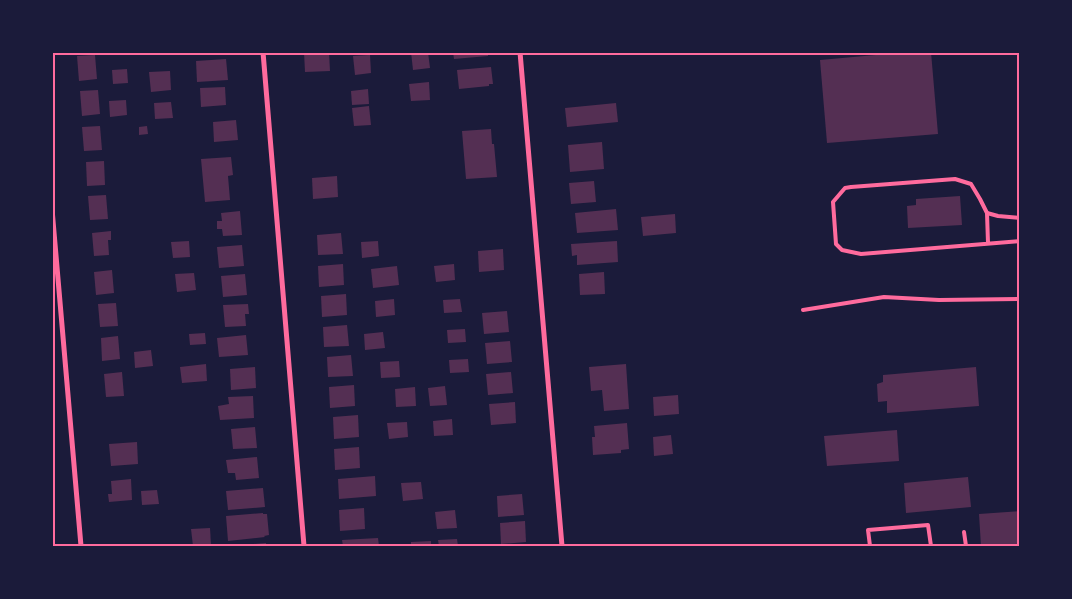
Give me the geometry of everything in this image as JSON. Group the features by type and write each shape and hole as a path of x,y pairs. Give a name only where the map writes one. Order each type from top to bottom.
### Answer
{"street":[{"path":"263,52 304,546"},
{"path":"520,52 562,546"},
{"path":"52,209 81,546"}],"lane":[{"path":"988,243 988,213 971,184 956,179 845,188 833,202 836,244 842,250 861,254 1020,241"},
{"path":"988,213 1020,218"},
{"path":"803,310 884,297 939,300 1020,298"},
{"path":"870,546 868,530 928,525 931,546"},
{"path":"964,532 966,546"}],"building":[{"path":"304,52 329,52 330,71 305,72"},
{"path":"411,52 428,52 430,68 413,70"},
{"path":"453,52 488,52 488,56 454,59"},
{"path":"909,52 931,52 938,134 827,143 820,60"},
{"path":"95,55 97,79 79,81 77,56"},
{"path":"370,55 371,73 355,75 353,56"},
{"path":"226,59 228,80 197,82 196,61"},
{"path":"491,67 493,84 459,89 457,70"},
{"path":"127,69 128,83 113,84 112,70"},
{"path":"170,71 171,90 151,92 149,72"},
{"path":"429,82 430,100 411,101 409,84"},
{"path":"225,87 226,105 201,107 200,88"},
{"path":"368,89 369,104 352,105 351,91"},
{"path":"98,90 100,114 82,116 80,91"},
{"path":"126,100 127,115 110,117 109,101"},
{"path":"171,102 173,118 155,119 154,103"},
{"path":"616,103 618,122 567,127 565,108"},
{"path":"369,106 371,125 354,126 352,108"},
{"path":"236,120 238,140 214,142 213,122"},
{"path":"100,126 102,150 84,151 82,127"},
{"path":"147,126 148,134 139,135 139,127"},
{"path":"491,129 497,177 466,179 462,131"},
{"path":"602,142 604,169 570,172 568,145"},
{"path":"231,157 233,175 228,176 230,200 205,202 201,159"},
{"path":"104,161 105,185 87,186 86,162"},
{"path":"337,176 338,197 313,199 312,178"},
{"path":"594,181 596,202 571,204 569,183"},
{"path":"106,195 108,219 90,220 88,196"},
{"path":"960,196 962,225 908,228 907,206 916,205 916,199"},
{"path":"616,209 618,230 577,233 575,213"},
{"path":"240,211 242,235 223,236 222,229 217,229 217,221 222,221 221,213"},
{"path":"675,214 676,233 643,236 641,217"},
{"path":"111,231 111,240 108,240 109,255 94,256 92,233"},
{"path":"341,233 343,254 318,255 317,235"},
{"path":"189,241 190,257 173,258 171,242"},
{"path":"378,241 379,256 362,258 361,242"},
{"path":"617,241 618,262 577,265 577,255 572,256 571,244"},
{"path":"242,245 244,266 219,268 217,247"},
{"path":"503,249 504,270 479,272 478,251"},
{"path":"343,264 344,285 319,287 318,266"},
{"path":"454,264 455,280 436,282 434,266"},
{"path":"397,266 399,285 373,288 371,269"},
{"path":"112,270 114,293 96,295 94,272"},
{"path":"604,272 605,294 580,295 579,274"},
{"path":"194,273 196,290 177,292 175,274"},
{"path":"245,274 247,295 223,297 221,276"},
{"path":"346,294 347,315 322,317 321,296"},
{"path":"394,299 395,315 376,317 375,301"},
{"path":"460,299 462,312 444,313 443,300"},
{"path":"116,303 118,326 100,327 98,304"},
{"path":"248,304 249,314 245,314 246,326 225,327 223,305"},
{"path":"507,311 509,332 484,334 482,313"},
{"path":"347,325 349,346 324,347 323,327"},
{"path":"465,329 466,342 448,343 447,330"},
{"path":"383,332 385,348 365,350 364,334"},
{"path":"205,333 206,344 190,345 189,334"},
{"path":"246,335 248,355 219,357 217,338"},
{"path":"118,336 120,359 102,361 101,338"},
{"path":"510,341 512,362 487,364 485,343"},
{"path":"151,350 153,366 135,368 134,352"},
{"path":"351,355 353,376 328,377 327,357"},
{"path":"468,359 469,372 450,373 449,360"},
{"path":"399,361 400,377 381,378 380,362"},
{"path":"206,364 207,381 182,383 180,367"},
{"path":"626,364 629,409 604,411 602,390 591,391 589,367"},
{"path":"255,367 256,388 231,390 230,369"},
{"path":"976,367 979,406 887,413 887,401 878,402 877,384 883,382 883,375"},
{"path":"122,372 124,396 106,397 104,374"},
{"path":"511,372 513,393 488,395 486,374"},
{"path":"354,385 355,406 330,408 329,387"},
{"path":"445,386 447,405 430,406 428,388"},
{"path":"415,387 416,406 396,407 395,389"},
{"path":"678,395 679,414 654,416 653,397"},
{"path":"253,396 254,418 220,420 218,406 229,404 228,397"},
{"path":"515,402 516,423 491,425 489,404"},
{"path":"358,415 359,437 334,439 333,417"},
{"path":"452,419 453,435 434,436 433,421"},
{"path":"407,422 408,437 389,439 387,423"},
{"path":"627,423 629,449 621,450 621,453 593,455 592,437 595,437 594,426"},
{"path":"255,427 257,448 233,449 231,429"},
{"path":"897,430 899,461 827,466 824,436"},
{"path":"671,435 673,454 654,456 653,437"},
{"path":"137,442 138,464 111,466 109,444"},
{"path":"359,447 360,468 335,470 334,449"},
{"path":"257,457 259,478 236,480 235,473 228,473 226,460"},
{"path":"375,476 376,496 339,499 338,479"},
{"path":"968,477 971,507 906,513 904,483"},
{"path":"131,479 132,500 109,502 108,494 112,494 111,481"},
{"path":"421,482 423,499 403,501 401,483"},
{"path":"263,488 265,507 228,510 226,491"},
{"path":"157,490 159,504 142,505 141,491"},
{"path":"522,494 524,515 498,517 497,496"},
{"path":"364,508 365,529 340,531 339,510"},
{"path":"455,510 457,528 437,529 435,512"},
{"path":"1020,511 1020,546 981,546 979,514"},
{"path":"267,514 269,535 228,541 226,516"},
{"path":"525,521 526,542 501,544 500,523"},
{"path":"210,528 211,545 193,546 191,529"},
{"path":"378,538 379,546 343,546 342,540"},
{"path":"457,539 458,546 439,546 438,540"},
{"path":"431,541 431,546 411,546 411,542"},
{"path":"270,544 270,546 242,545"}]}
